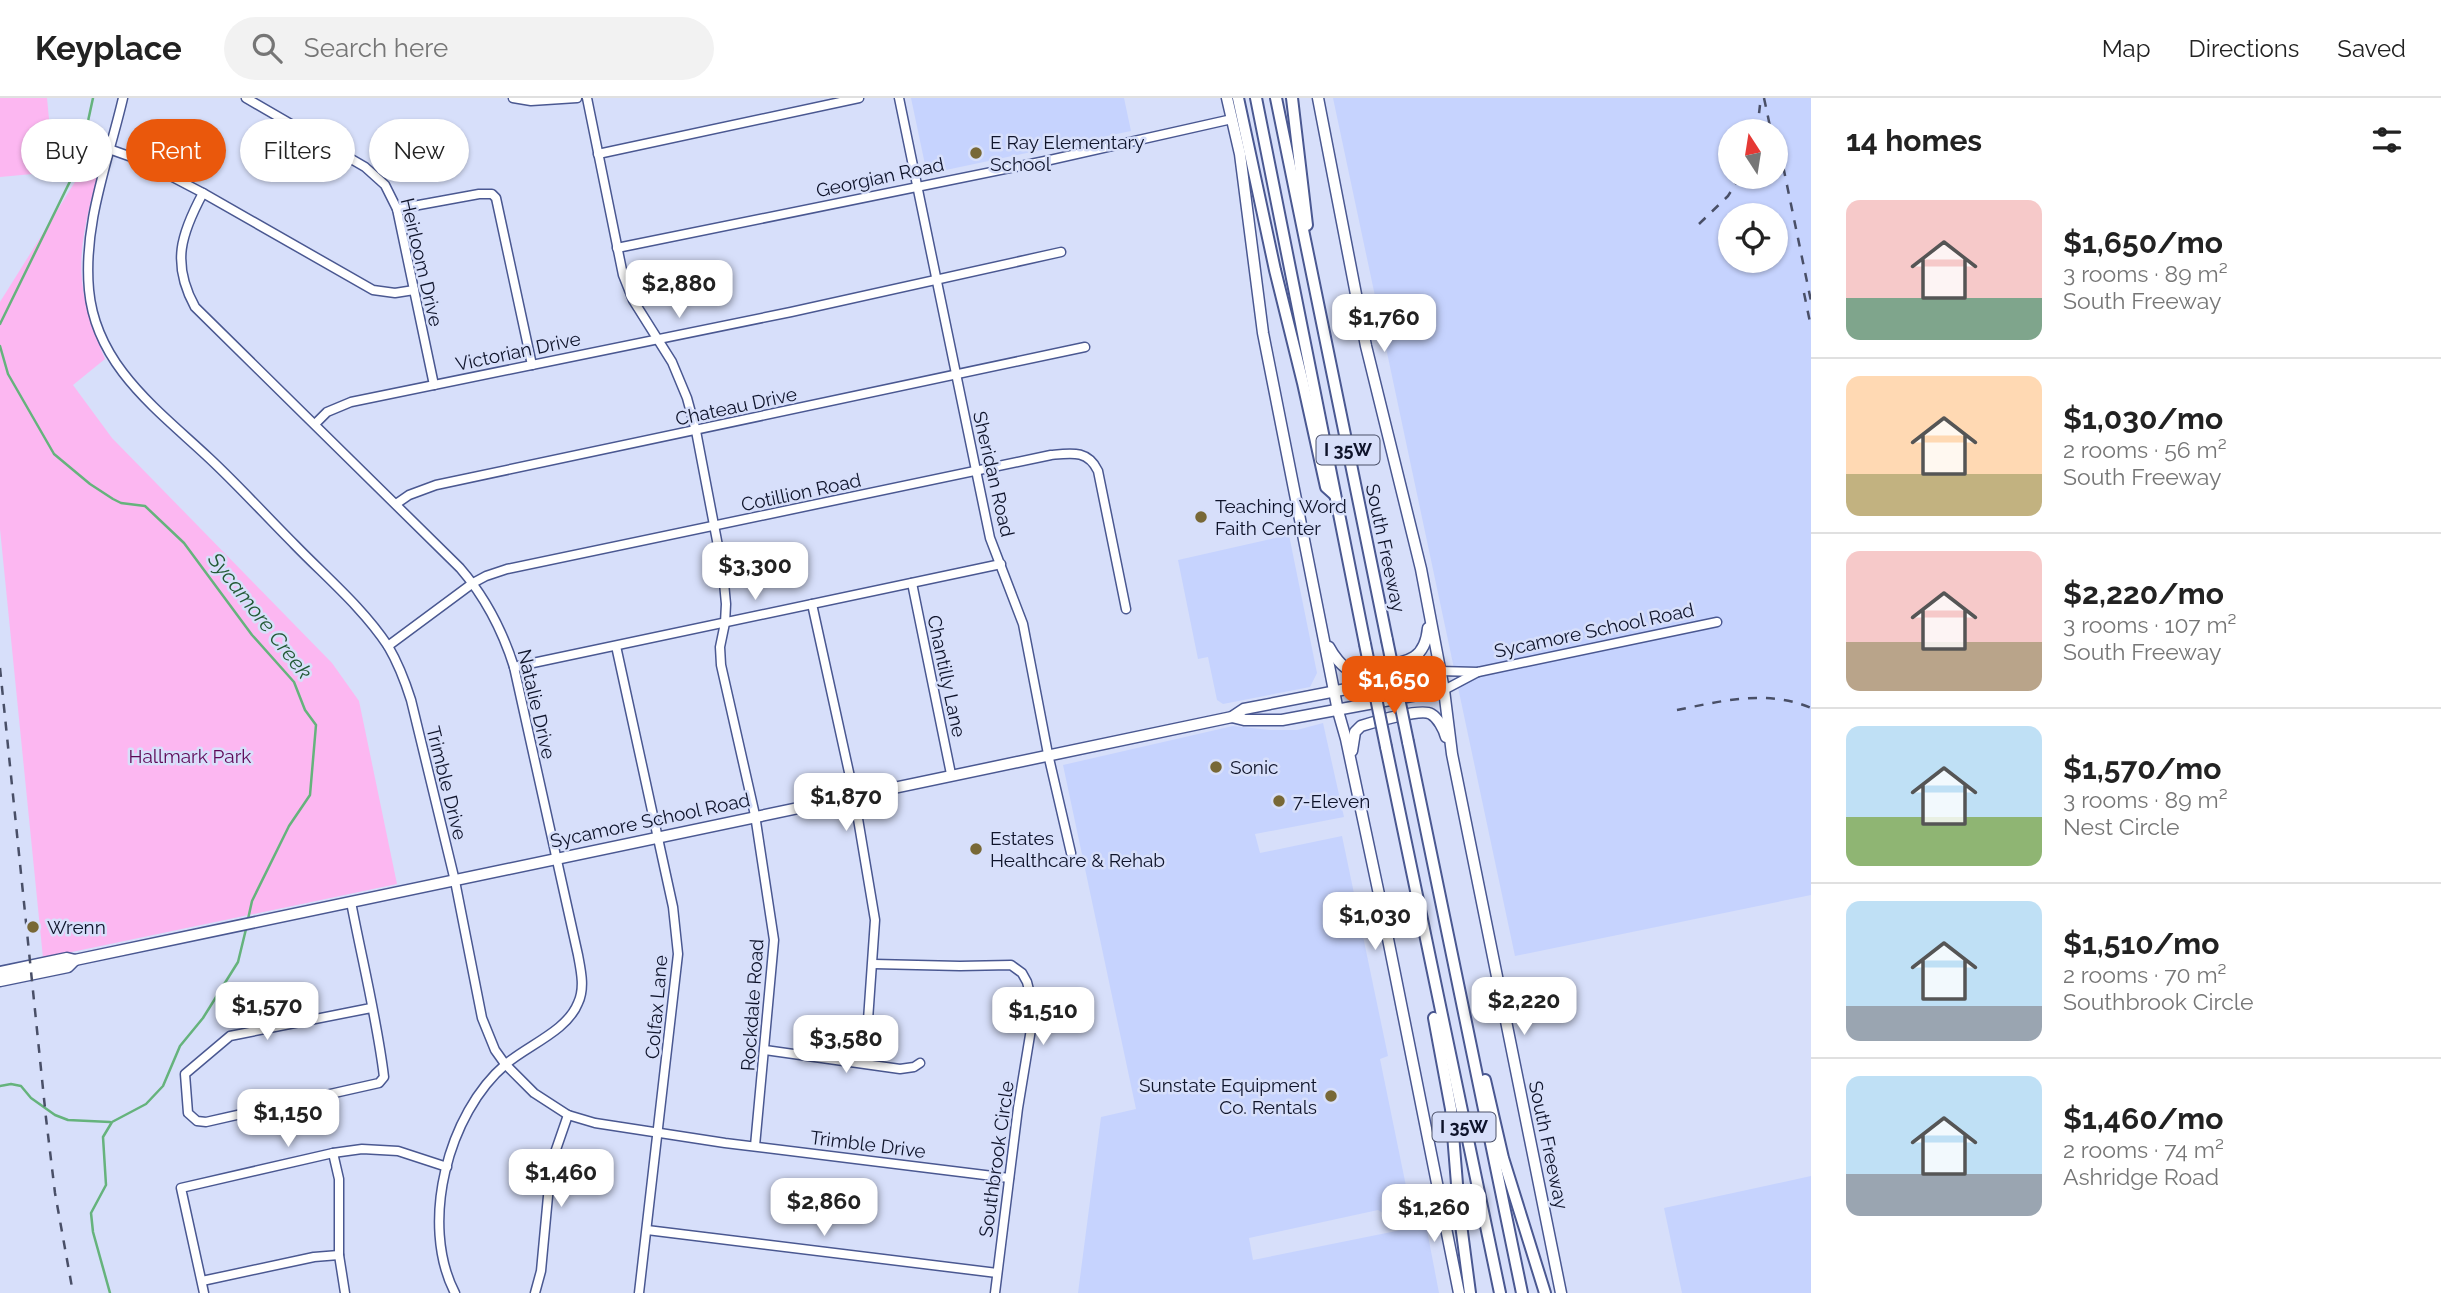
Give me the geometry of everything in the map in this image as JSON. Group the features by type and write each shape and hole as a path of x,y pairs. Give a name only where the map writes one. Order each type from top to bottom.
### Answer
{"highway":[{"path":"1238,98 1326,487 1335,495"},
{"name":"South Freeway","path":"1256,98 1429,961 1500,1293"},
{"name":"South Freeway","path":"1276,98 1522,1293"},
{"path":"1292,98 1306,202 1309,259"},
{"path":"1429,961 1426,978 1451,1109 1469,1293"},
{"path":"1469,1040 1480,1064 1503,1158 1545,1293"}],"main road":[{"path":"1227,98 1246,193 1263,333 1334,692 1350,757 1459,1293"},
{"name":"South Freeway","path":"1318,98 1366,346 1421,569 1444,691 1452,754 1561,1293"},
{"path":"1325,637 1333,654 1351,671 1410,661 1427,641 1429,614"},
{"name":"Sycamore School Road","path":"0,972 67,958 75,960 455,881 951,774 1232,717 1244,709 1439,671"},
{"name":"Sycamore School Road","path":"1232,717 1244,720 1282,720 1444,691"},
{"path":"1350,757 1355,732 1361,726 1428,712 1444,731 1452,754"},
{"name":"Sycamore School Road","path":"0,981 68,967 75,960"}],"street":[{"name":"Trimble Drive","path":"112,138 123,98"},
{"name":"Heirloom Drive","path":"246,98 365,167 385,185 397,209 434,385"},
{"path":"513,98 547,101 577,98"},
{"name":"Rockdale Road","path":"587,98 617,248 628,288 672,362 687,398 696,431 723,572 725,623 720,647 720,665 755,816 774,940 755,1146"},
{"path":"598,154 859,98"},
{"name":"Sheridan Road","path":"900,98 990,538 1024,624 1048,754 1071,853"},
{"name":"Georgian Road","path":"617,248 1049,160 1232,119"},
{"path":"112,150 140,160 203,193 373,290 395,293 414,290"},
{"name":"Trimble Drive","path":"101,182 88,241 88,272 99,334 108,351 129,382 240,489 356,608 387,646 401,672 411,700 455,881 482,1018 495,1050 505,1064 534,1093 568,1115 595,1123 1009,1178"},
{"name":"Natalie Drive","path":"203,193 186,225 183,237 182,270 190,298 205,319 316,424 473,583 500,627 514,667 578,955 582,991 578,1004 569,1017 505,1064 473,1101 458,1130 447,1167 439,1233 442,1256 455,1293"},
{"path":"397,209 479,194 492,194 496,198 532,365"},
{"name":"Victorian Drive","path":"316,424 327,412 351,402 1061,252"},
{"name":"Chateau Drive","path":"396,504 409,495 436,485 1085,348"},
{"name":"Cotillion Road","path":"387,646 473,583 507,569 1051,455 1077,453 1094,462 1103,493 1126,609"},
{"path":"514,667 1001,564"},
{"name":"Chantilly Lane","path":"912,583 951,774"},
{"path":"812,604 854,795 873,900 876,936 865,1063"},
{"name":"Sycamore School Road","path":"1439,671 1478,672 1717,622"},
{"name":"Colfax Lane","path":"616,646 673,907 678,954 639,1293"},
{"name":"Sycamore School Road","path":"1444,691 1478,672"},
{"path":"351,902 371,1008 384,1077 379,1083 206,1122 197,1121 188,1113 184,1074 230,1036 371,1008"},
{"name":"Southbrook Circle","path":"874,964 1011,965 1022,973 1031,992 1032,1017 995,1293"},
{"path":"765,1050 900,1069 914,1067 920,1063"},
{"path":"535,1293 541,1271 551,1164 568,1115"},
{"path":"204,1293 181,1188 333,1153 362,1149 398,1151 447,1167"},
{"path":"333,1153 339,1179 339,1255 345,1293"},
{"path":"647,1230 997,1273"},
{"path":"202,1281 314,1257 339,1255"}],"shaded area":[{"name":"E Ray Elementary School","path":"911,98 1124,98 1131,131 927,174"},
{"path":"1333,98 1811,98 1811,895 1515,956"},
{"path":"1289,535 1317,673 1310,687 1223,704 1217,700 1208,657 1198,659 1178,560"},
{"path":"1323,723 1344,817 1255,834 1260,853 1342,836 1388,1056 1380,1059 1407,1191 1386,1215 1378,1210 1249,1238 1253,1260 1426,1225 1439,1293 1078,1293 1101,1117 1136,1109 1063,765 1233,726 1297,730"},
{"path":"1811,1176 1811,1293 1682,1293 1664,1208"}],"green space":[{"path":"0,98 47,98 49,119 21,119 21,175 0,177"},
{"name":"Hallmark Park","path":"75,182 96,182 84,235 81,265 88,311 105,359 73,385 112,438 332,663 359,701 397,884 43,958 0,529 0,302"}],"waterway":[{"name":"Sycamore Creek","path":"0,324 79,163 93,98"},
{"name":"Sycamore Creek","path":"0,346 8,374 54,454 113,499 121,503 145,506 184,543 252,635 294,682 305,710 316,725 310,795 289,826 252,901 248,919"},
{"name":"Sycamore Creek","path":"110,1293 93,1232 91,1213 106,1185 103,1137 112,1122 146,1104 163,1086 180,1046 203,1018 238,962 246,929"},
{"path":"0,1086 21,1086 31,1098 55,1115 68,1120 110,1122"}],"railway":[{"path":"1764,98 1768,119"},
{"path":"1758,119 1760,105"},
{"path":"1699,224 1732,189"},
{"path":"1788,189 1811,301"},
{"path":"1804,293 1811,327"},
{"path":"0,668 46,1118 55,1193 73,1293"},
{"path":"1677,710 1744,698 1778,699 1811,708"}],"place":[{"name":"E Ray Elementary School","path":"976,153"},
{"name":"Teaching Word Faith Center","path":"1201,517"},
{"name":"Sonic","path":"1216,767"},
{"name":"7-Eleven","path":"1279,801"},
{"name":"Estates Healthcare & Rehab","path":"976,849"},
{"name":"Wrenn","path":"33,927"},
{"name":"Sunstate Equipment Co. Rentals","path":"1331,1096"}]}
